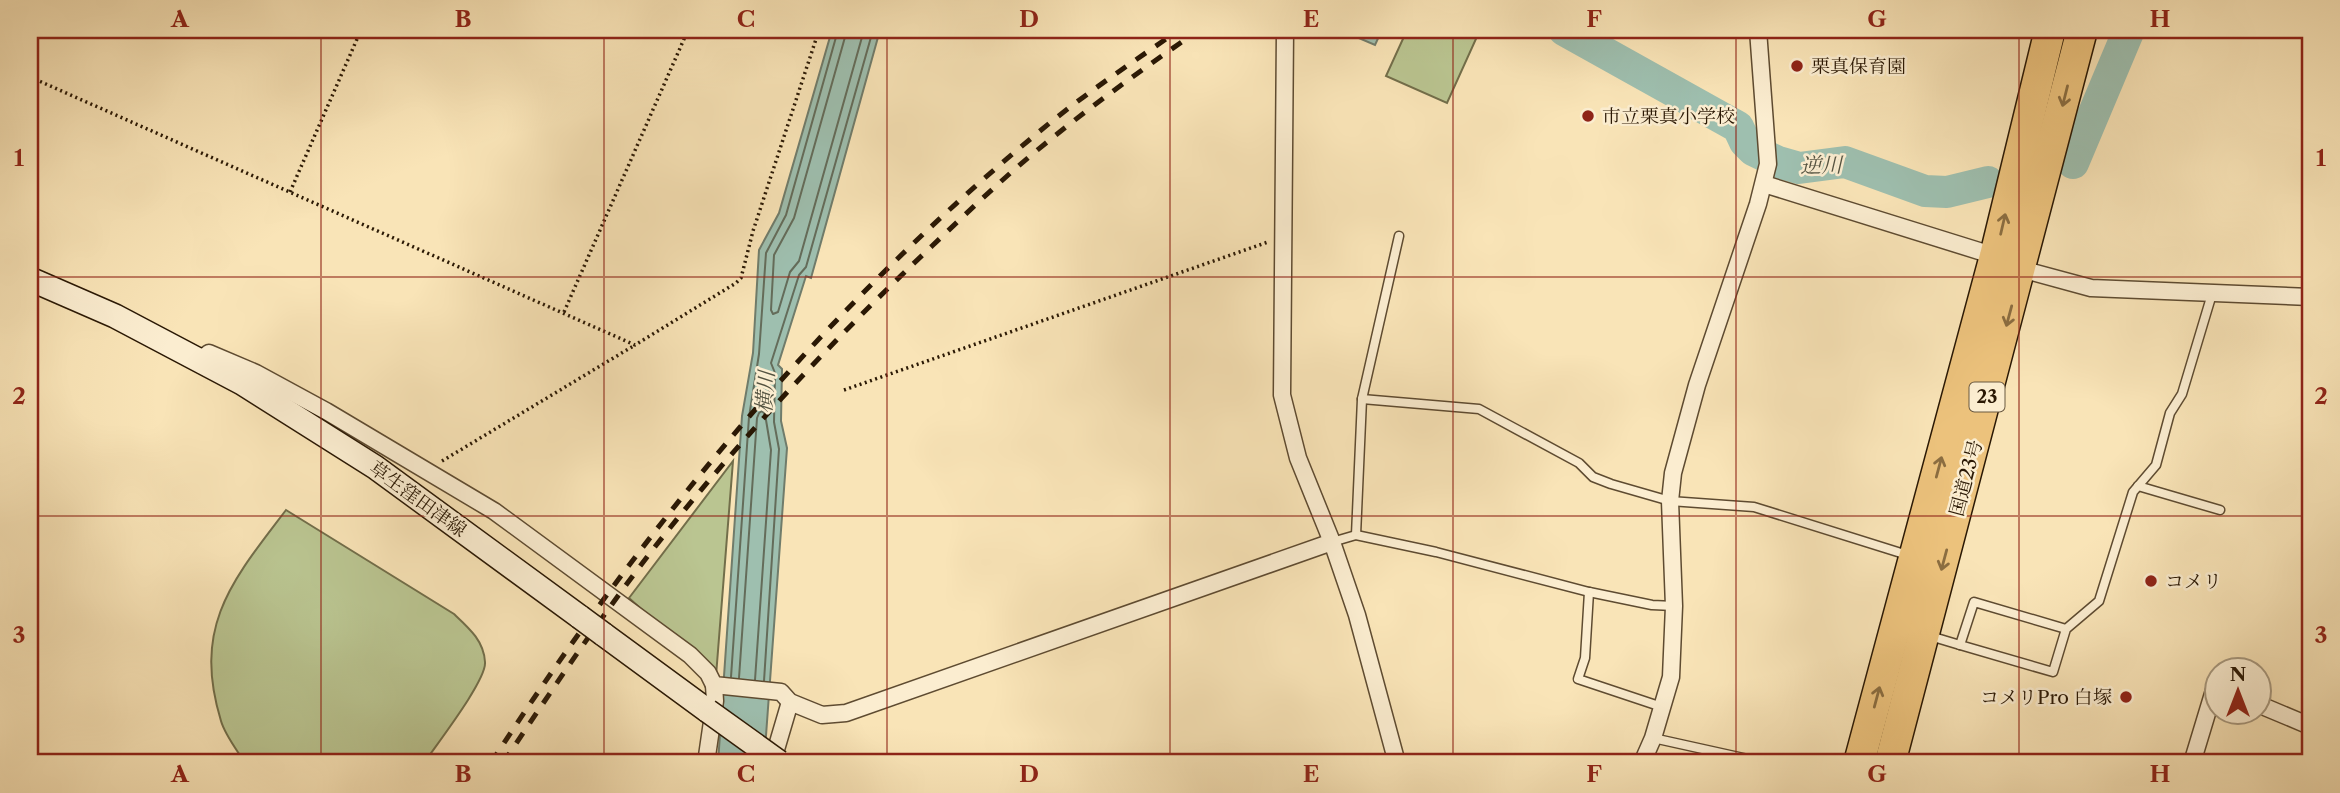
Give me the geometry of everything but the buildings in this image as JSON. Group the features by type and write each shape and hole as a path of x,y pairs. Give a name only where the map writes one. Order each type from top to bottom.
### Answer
{"highway":[{"name":"国道23号","path":"1890,763 1924,634 2008,262 2050,30"},
{"name":"国道23号","path":"1859,763 2008,262 2082,30"}],"main road":[{"name":"草生窪田津線","path":"30,279 114,316 242,383 375,467 777,763"}],"street":[{"path":"1285,30 1282,395 1298,458 1332,542 1356,615 1397,763"},
{"path":"1642,763 1653,738 1671,677 1674,606 1670,501 1673,473 1697,385 1768,164 1758,30"},
{"path":"1763,184 2091,288 2310,297"},
{"path":"199,361 209,353 256,373 428,471 494,511 690,655 717,686 706,763"},
{"path":"717,686 785,697 822,715 846,713 1332,542"},
{"path":"777,763 785,697"},
{"path":"2274,711 2310,726"},
{"path":"2192,763 2204,725"}],"lane":[{"path":"1356,535 1362,399 1399,236"},
{"path":"1924,634 2053,672 2066,629 2099,601 2133,492 2156,465 2170,413 2182,394 2212,294"},
{"path":"1362,399 1479,409 1579,463 1593,477 1611,484 1670,501 1754,507 1901,553"},
{"path":"2138,486 2220,510"},
{"path":"1332,542 1356,535 1436,552 1589,592 1652,605 1674,606"},
{"path":"1589,592 1585,658 1577,679 1662,707"},
{"path":"1961,645 1974,602 2066,629"},
{"path":"1653,738 1748,759 1785,763"}],"path":[{"path":"30,40 34,30"},
{"path":"290,192 361,30"},
{"path":"564,312 688,30"},
{"path":"428,471 741,278 819,30"},
{"path":"30,77 635,345"},
{"path":"844,390 1283,237"}],"green space":[{"path":"1407,30 1480,30 1447,103 1386,76"},
{"path":"733,461 716,676 629,598"},
{"path":"286,510 454,614 479,641 485,662 478,683 424,763 245,763 228,737 213,688 211,658 215,631 222,606 234,583"}],"water":[{"name":"横川","path":"832,30 880,30 811,278 806,276 778,365 782,369 781,421 787,448 764,763 718,763 742,416 753,353 759,250 779,213"},
{"path":"1340,30 1382,30 1375,45"}],"waterway":[{"name":"逆川","path":"1564,30 1738,127 1745,142 1753,150 1778,162 1799,168 1845,162 1925,191 1947,192 1988,182"},
{"name":"逆川","path":"2073,163 2129,30"}],"railway":[{"path":"491,763 609,592 672,509 738,429 808,351 880,276 955,204 1087,94 1179,30"},
{"path":"503,763 658,543 741,443 802,376 899,278 1017,168 1102,99 1199,30"}],"place":[{"name":"栗真保育園","path":"1797,66"},
{"name":"市立栗真小学校","path":"1588,116"},
{"name":"コメリ","path":"2151,581"},
{"name":"コメリPro 白塚","path":"2126,697"}]}
